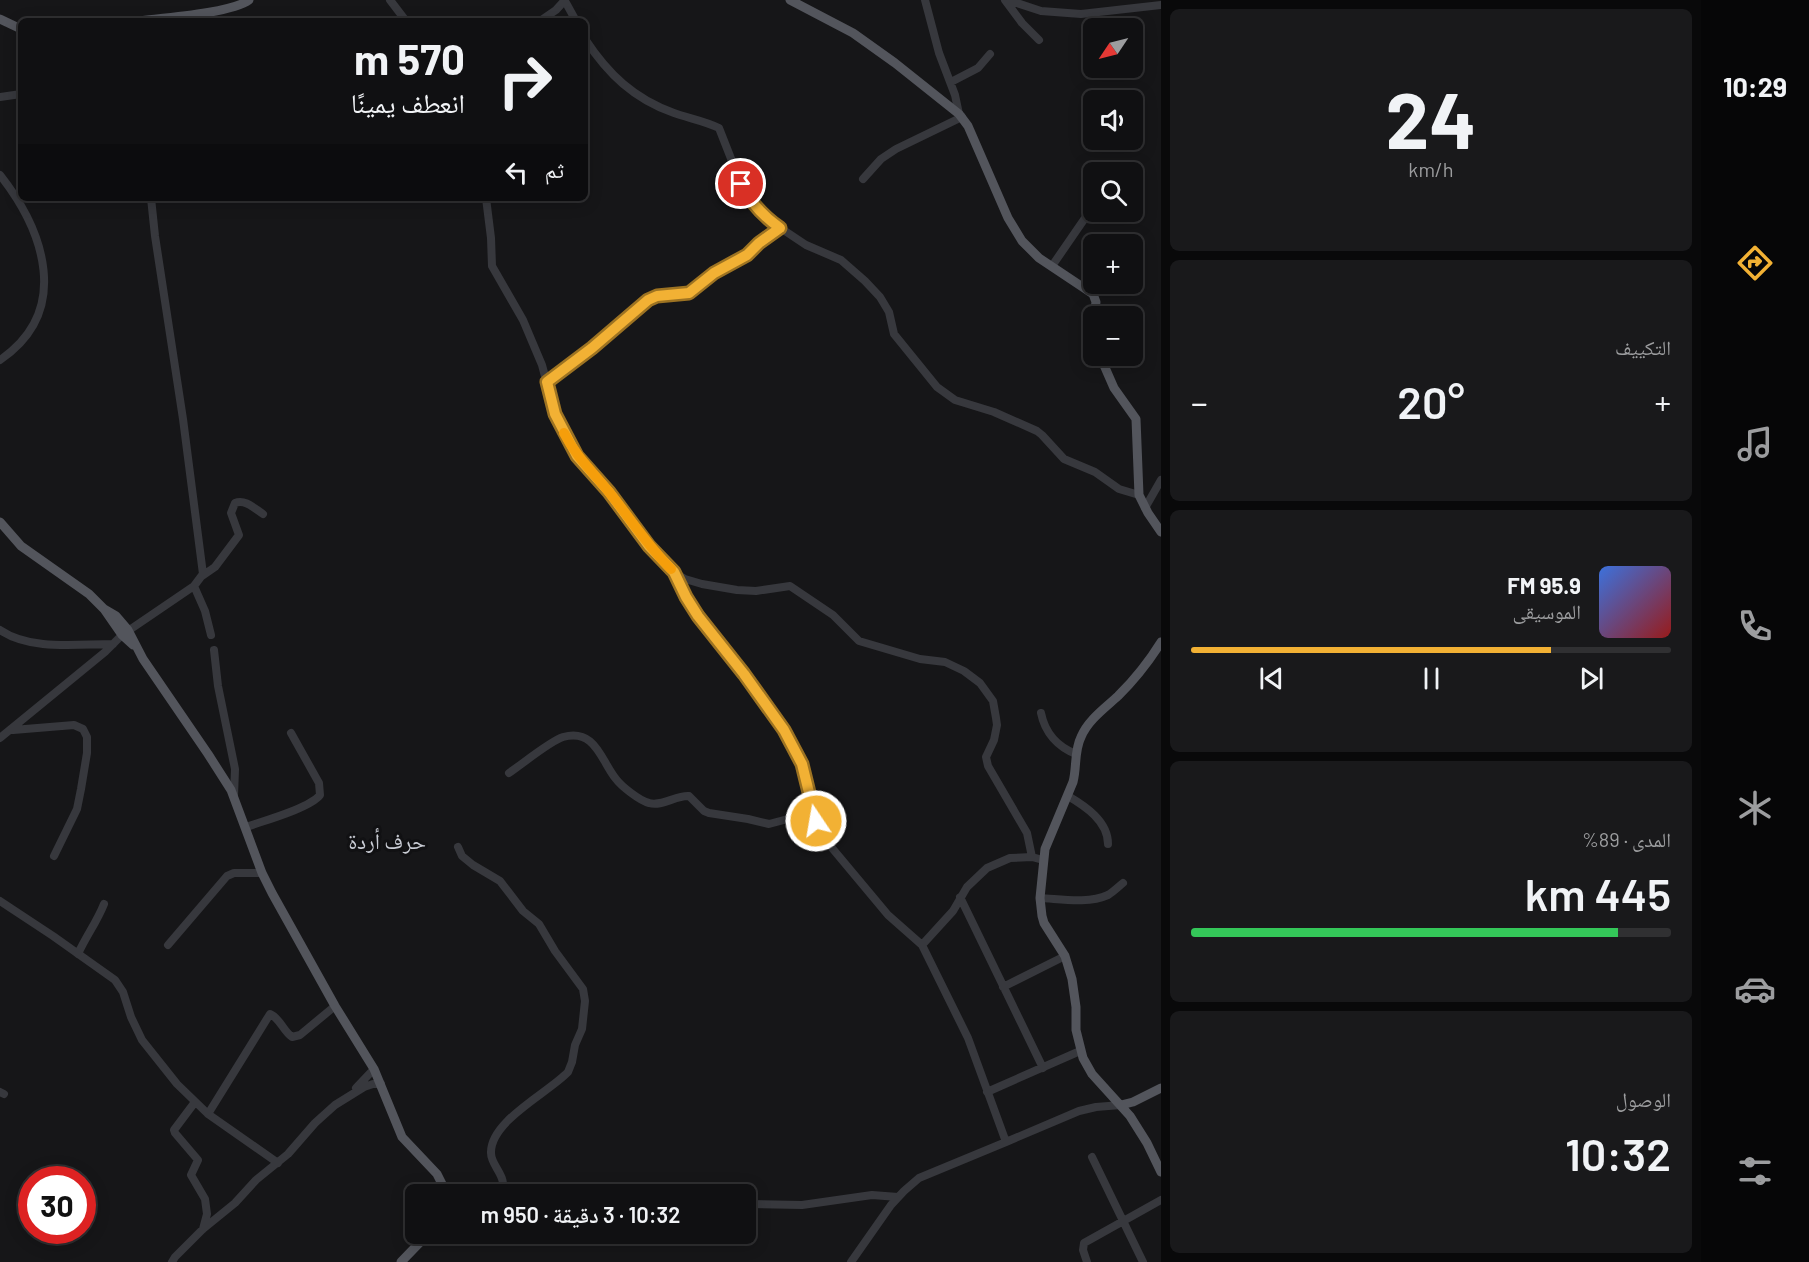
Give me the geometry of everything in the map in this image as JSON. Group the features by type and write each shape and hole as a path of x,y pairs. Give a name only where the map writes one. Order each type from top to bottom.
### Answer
{"main road":[{"path":"161,18 212,11 241,5 249,0"},
{"path":"790,0 853,33 961,115 1015,231 1030,250 1093,294 1095,306"},
{"path":"0,19 18,28"},
{"path":"1104,366 1114,388 1130,408 1137,423 1139,495 1161,532"},
{"path":"0,522 21,546 74,582 104,609 116,616 215,764 234,798 262,873 335,1006 374,1069 402,1137 437,1174 442,1184"},
{"path":"1161,642 1147,665 1083,731 1076,754 1076,772 1068,796 1048,839 1043,860 1040,898 1044,923 1065,956 1074,987 1076,1030 1080,1051 1092,1074 1142,1135 1161,1172"},
{"path":"1120,1106 1161,1089"},
{"path":"401,1262 418,1244"}],"street":[{"path":"390,0 404,18"},
{"path":"863,179 881,159 896,149 961,115 956,95 939,53 925,0"},
{"path":"1006,0 1041,10 1071,14 1161,5"},
{"path":"1006,0 1022,23 1039,40"},
{"path":"544,18 565,1 574,18"},
{"path":"588,43 604,66 628,90 671,112 718,128 749,199 764,216 780,228 806,245 841,260 865,281 880,297 889,312 894,334 943,393 955,400 994,412 1037,431 1064,459 1095,472 1119,489 1139,495"},
{"path":"951,82 978,68 990,54"},
{"path":"0,97 18,94"},
{"path":"0,175 18,199"},
{"path":"0,360 28,334 41,307 44,282 34,229 19,201"},
{"path":"151,201 203,564 202,576"},
{"path":"486,201 492,266 523,320 547,382 555,414 577,456 609,492 649,546 674,572 692,582 756,591 790,586 833,615 859,641 927,661 945,662 974,677 987,692 995,710 997,725 994,740 986,757 988,766 1027,833 1032,857"},
{"path":"1052,266 1083,221"},
{"path":"547,382 592,348 648,300 657,296 689,293 714,273 747,255 780,228"},
{"path":"1145,508 1161,480"},
{"path":"0,738 125,632 194,585 215,567 238,535 231,513 235,503 245,502 263,514"},
{"path":"674,572 698,616 758,692 791,741 802,764 819,828 828,845 891,919 922,945 968,1038 1006,1142"},
{"path":"194,585 205,611 211,634"},
{"path":"0,630 17,639 47,644 113,644"},
{"path":"214,650 218,686 235,769 234,798"},
{"path":"1041,713 1044,724 1054,740 1064,749 1076,754"},
{"path":"11,730 74,725 83,729 87,737 87,753 77,809 54,856"},
{"path":"246,827 316,800 320,795 319,783 291,733"},
{"path":"509,773 561,738 576,737 593,744 615,778 645,802 654,804 689,796 709,813 769,824 814,812"},
{"path":"1068,796 1093,813 1105,832 1108,844"},
{"path":"458,847 462,856 473,865 500,881 523,911 539,924 555,951 581,986 585,997 582,1029 567,1072 512,1118 494,1140 491,1156 501,1176 502,1184"},
{"path":"922,945 947,918 967,887 987,868 1010,858 1032,857 1043,860"},
{"path":"168,945 227,876 234,873 262,873"},
{"path":"1040,898 1097,898 1109,894 1123,883"},
{"path":"960,897 1043,1068"},
{"path":"0,901 116,980 142,1040 177,1084 208,1113 278,1163"},
{"path":"78,954 104,904"},
{"path":"1003,987 1065,956"},
{"path":"208,1113 270,1014 292,1037 300,1035 335,1006"},
{"path":"987,1092 1080,1051"},
{"path":"172,1262 203,1229 278,1163 315,1123 374,1069"},
{"path":"346,1097 364,1087 381,1084"},
{"path":"195,1102 174,1130 198,1160 191,1175 205,1198 207,1214 203,1229"},
{"path":"851,1262 898,1197 919,1178 1079,1111 1096,1107 1120,1106"},
{"path":"1092,1156 1143,1262"},
{"path":"756,1204 802,1205 872,1195 898,1197"},
{"path":"1087,1262 1083,1250 1084,1243 1161,1200"}],"slow traffic":[{"path":"564,433 583,463 609,492 649,546 671,569"}],"district":[{"name":"حرف أردة","path":"387,840"}],"route":[{"path":"741,184 749,199 780,228 747,255 720,269 689,293 657,296 648,300 592,348 547,382 558,422 577,456 609,492 649,546 674,572 686,597 707,630 744,674 791,741 802,764 816,821"}]}
